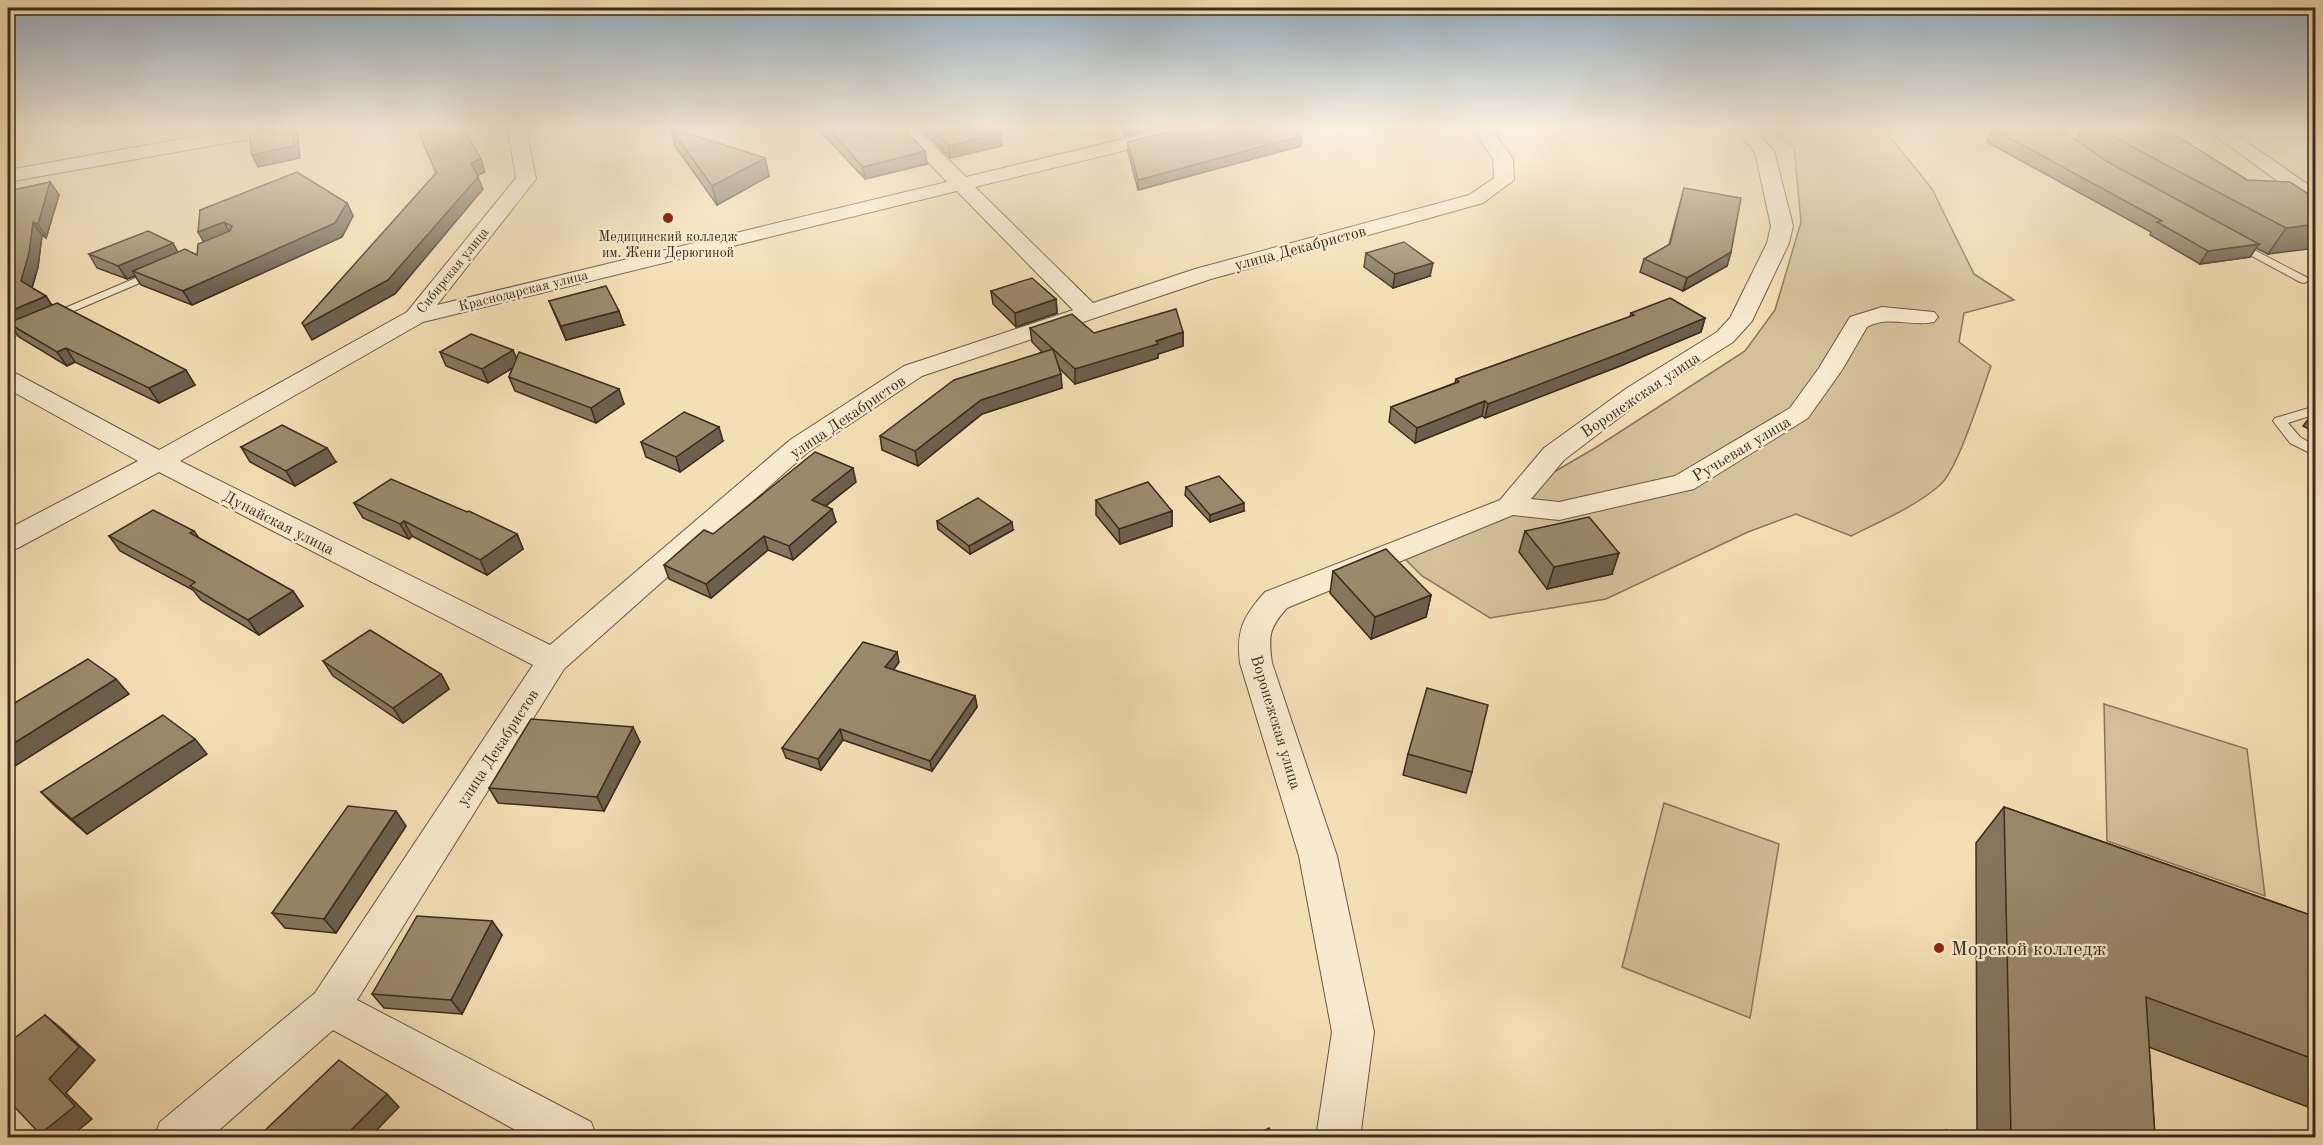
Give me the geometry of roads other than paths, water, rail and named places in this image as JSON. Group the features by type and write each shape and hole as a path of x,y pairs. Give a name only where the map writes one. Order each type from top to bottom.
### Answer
{"street":[{"name":"Сибирская улица","path":"415,317 523,182"},
{"name":"Краснодарская улица","path":"8,541 159,461 415,317 969,182"},
{"name":"улица Декабристов","path":"176,1137 330,1007 553,660 799,446 913,371 1203,274 1476,199 1500,182"},
{"name":"Воронежская улица","path":"1338,1137 1353,1032 1318,856 1256,663 1253,638 1258,620 1276,600 1510,506 1554,454 1636,393 1725,337 1740,321 1778,243 1782,226 1772,182"},
{"path":"2291,182 2316,200"},
{"path":"963,184 1089,312"},
{"name":"Ручьевая улица","path":"1510,506 1559,512 1684,483 1799,413 1830,370 1858,322 1865,317 1876,315 1926,317"},
{"name":"Дунайская улица","path":"8,379 159,461 553,660"},
{"path":"330,1007 575,1137"}],"lane":[{"path":"2231,240 2304,280"},
{"path":"8,336 168,267"},
{"path":"2316,410 2280,421 2295,440 2316,452"}],"place":[{"name":"Медицинский колледж им. Жени Дерюгиной","path":"668,218"},
{"name":"Морской колледж","path":"1939,948"}]}
